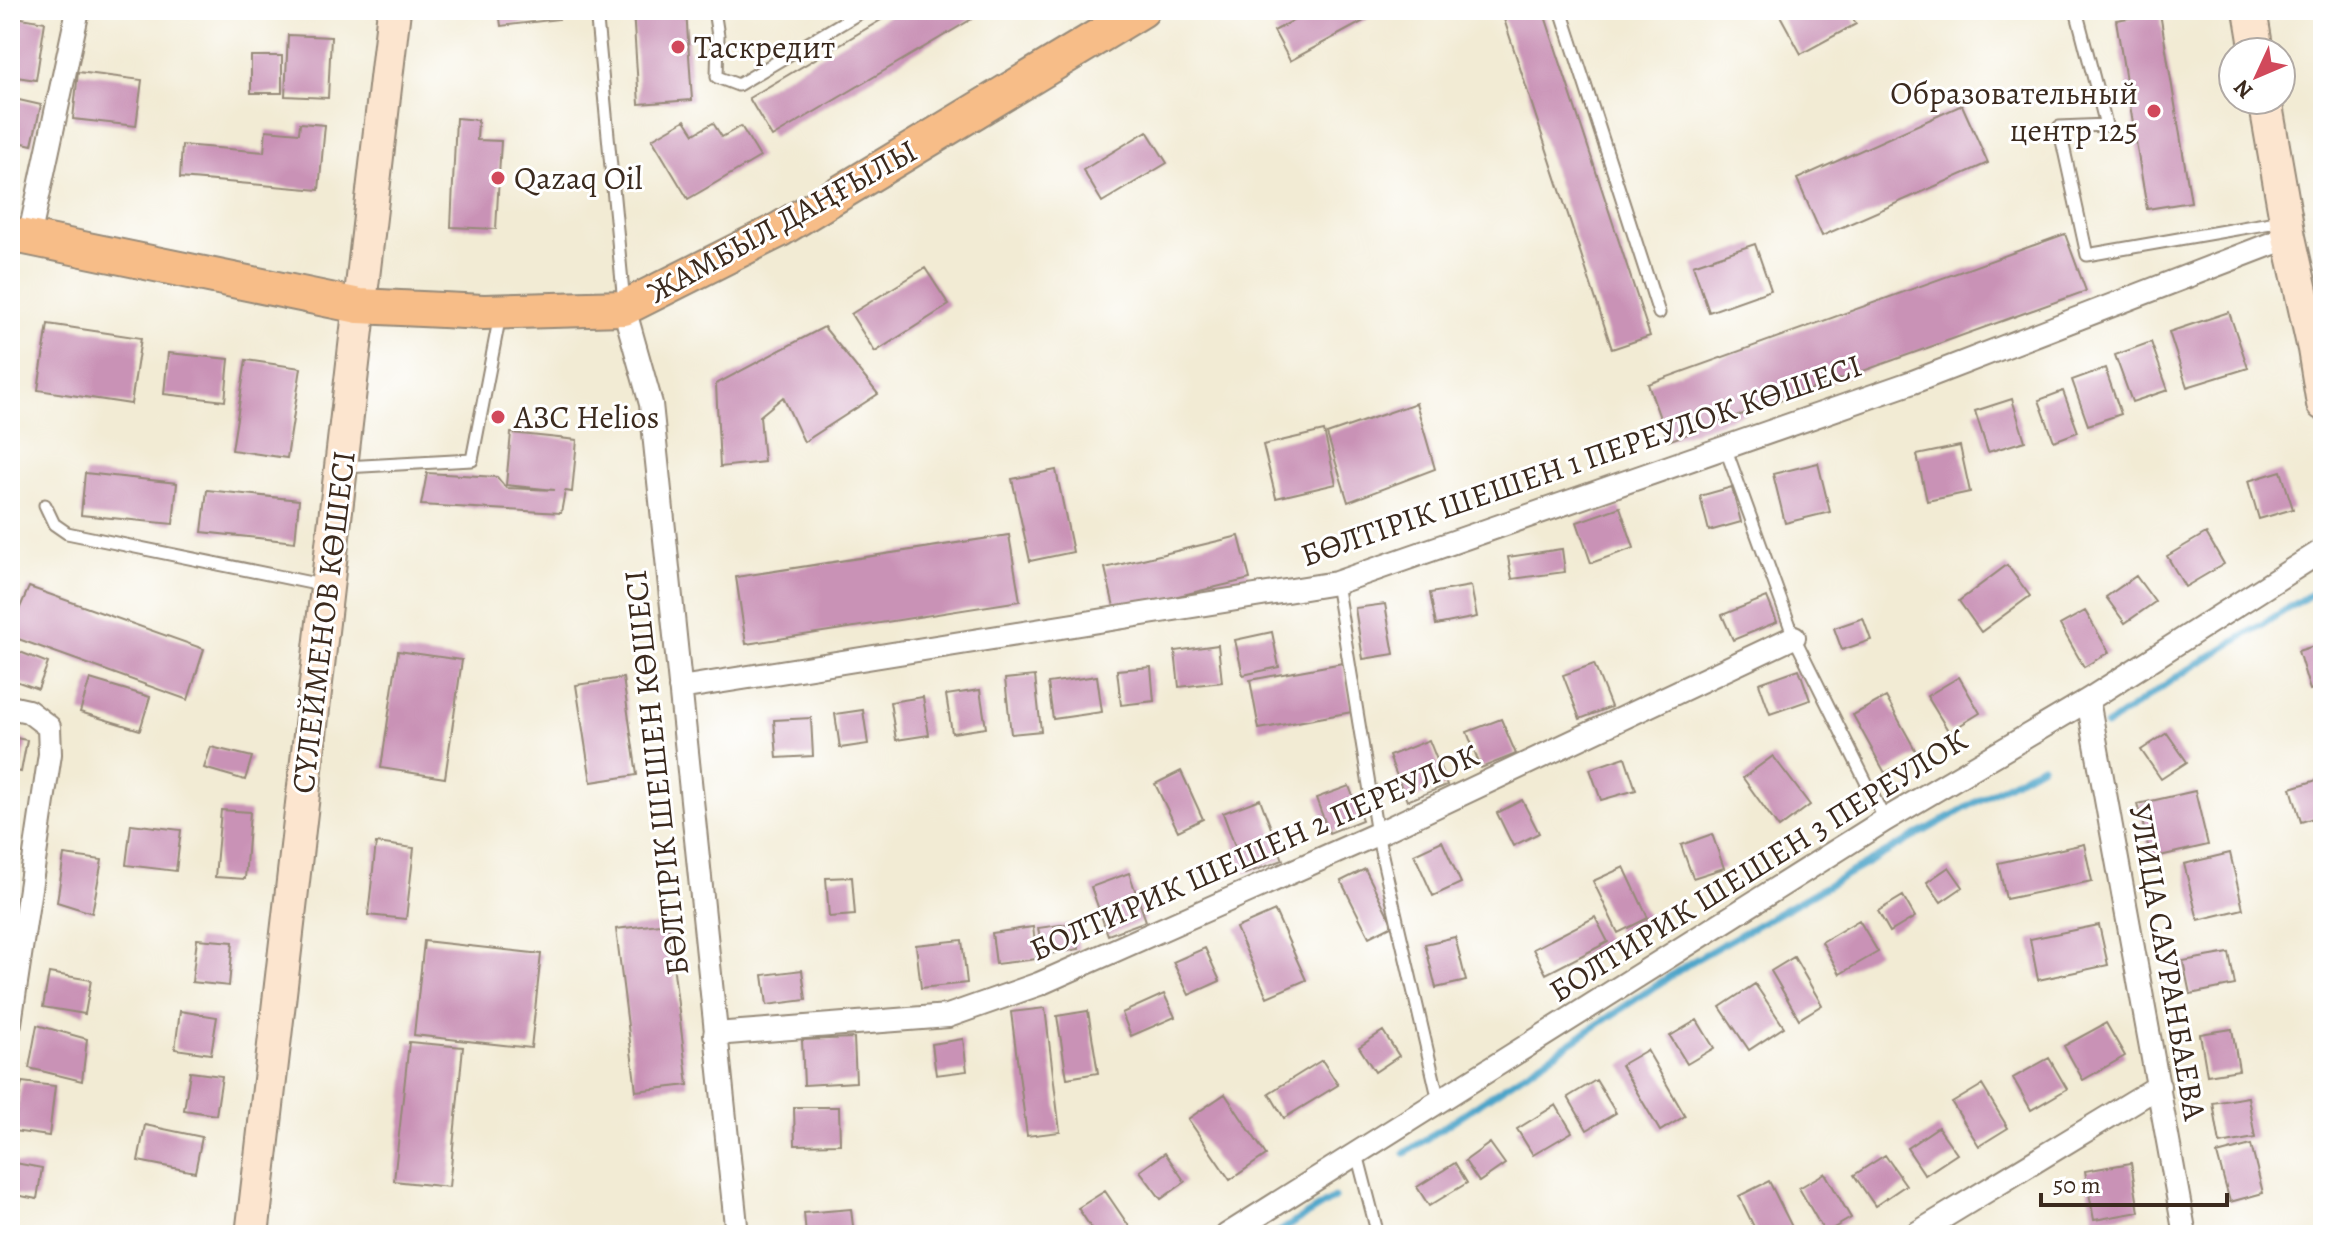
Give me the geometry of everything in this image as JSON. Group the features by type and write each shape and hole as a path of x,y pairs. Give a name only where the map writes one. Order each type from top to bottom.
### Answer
{"main road":[{"name":"СҮЛЕЙМЕНОВ КӨШЕСІ","path":"252,1235 394,10"},
{"name":"ЖАМБЫЛ ДАҢҒЫЛЫ","path":"19,236 359,306 484,312 624,308 779,230 1142,10"},
{"path":"2250,10 2254,36"},
{"path":"2268,116 2323,404"}],"street":[{"path":"19,236 78,10"},
{"name":"БӨЛТІРІК ШЕШЕН 1 ПЕРЕУЛОК КӨШЕСІ","path":"680,688 1336,583 1913,382 2287,229"},
{"name":"БӨЛТІРІК ШЕШЕН КӨШЕСІ","path":"624,308 651,404 737,1235"},
{"name":"БОЛТИРИК ШЕШЕН 3 ПЕРЕУЛОК","path":"1227,1235 1885,820 2088,700 2323,550"},
{"name":"БОЛТИРИК ШЕШЕН 2 ПЕРЕУЛОК","path":"715,1034 948,1016 1039,984 1377,834 1794,637"},
{"name":"УЛИЦА САУРАНБАЕВА","path":"2088,700 2185,1235"},
{"path":"10,707 28,711 49,727 50,754 10,1023"},
{"path":"1914,1235 2159,1086"}],"lane":[{"path":"596,10 624,308"},
{"path":"714,10 718,36 717,77 738,85 864,10"},
{"path":"1561,10 1659,313"},
{"path":"2076,10 2106,125 2059,127 2087,255 2287,229"},
{"path":"341,467 472,460 501,311"},
{"path":"1725,447 1794,637 1885,820"},
{"path":"45,505 54,524 67,533 327,586"},
{"path":"1336,583 1377,834 1440,1102"},
{"path":"1357,1154 1378,1235"}],"building":[{"path":"499,10 558,10 559,19 501,26"},
{"path":"633,10 686,10 692,100 639,104"},
{"path":"898,10 987,10 772,137 749,98"},
{"path":"1313,10 1384,10 1290,61 1274,31"},
{"path":"1501,10 1543,10 1650,336 1612,349"},
{"path":"1777,10 1848,10 1856,24 1801,54"},
{"name":"Образовательный центр 125","path":"2160,13 2191,202 2147,209 2116,20"},
{"path":"10,16 45,22 36,80 10,76"},
{"path":"288,35 331,37 328,98 285,96"},
{"path":"251,56 282,56 282,93 251,93"},
{"path":"78,72 142,80 136,126 73,119"},
{"path":"10,98 41,105 32,145 10,140"},
{"path":"1962,105 1988,163 1822,236 1797,179"},
{"path":"456,118 478,120 477,140 501,141 496,229 451,227"},
{"path":"685,120 694,134 713,123 722,137 741,126 760,157 688,199 652,139"},
{"path":"300,123 325,125 319,190 180,178 182,145 264,152 266,130 299,133"},
{"path":"1147,131 1167,163 1102,202 1083,170"},
{"path":"2065,234 2086,291 1668,441 1648,384"},
{"path":"1755,244 1771,290 1709,312 1693,265"},
{"path":"925,268 949,305 875,352 851,314"},
{"path":"2229,312 2248,368 2187,387 2169,332"},
{"path":"48,324 141,338 131,404 38,390"},
{"path":"824,327 878,394 804,442 783,397 760,416 764,462 720,467 716,384"},
{"path":"2151,342 2168,390 2132,402 2115,355"},
{"path":"168,353 229,359 225,401 164,394"},
{"path":"246,360 301,368 287,458 232,450"},
{"path":"2105,368 2121,414 2088,425 2072,380"},
{"path":"2063,391 2078,432 2054,441 2039,400"},
{"path":"2012,399 2025,441 1988,452 1975,411"},
{"path":"1416,403 1435,469 1348,502 1327,434"},
{"path":"1324,431 1336,484 1276,498 1263,445"},
{"path":"511,433 577,440 572,492 565,491 561,513 421,505 427,473 497,477 506,488 555,490 506,485"},
{"path":"1960,446 1970,492 1927,501 1917,455"},
{"path":"1818,463 1830,512 1785,523 1773,474"},
{"path":"1056,470 1073,552 1030,561 1012,479"},
{"path":"2281,471 2293,509 2259,519 2248,481"},
{"path":"85,473 177,483 173,524 81,515"},
{"path":"1732,487 1741,522 1709,531 1700,496"},
{"path":"207,490 299,500 295,542 202,532"},
{"path":"1620,507 1634,548 1591,563 1577,522"},
{"path":"2206,533 2224,564 2185,587 2167,556"},
{"path":"1009,535 1020,601 746,644 736,577"},
{"path":"1239,536 1250,579 1115,611 1105,568"},
{"path":"1562,549 1565,572 1512,579 1508,557"},
{"path":"2007,565 2030,596 1981,632 1959,601"},
{"path":"2136,576 2155,602 2125,623 2106,597"},
{"path":"1471,586 1477,617 1436,625 1430,593"},
{"path":"29,587 204,649 188,700 10,636"},
{"path":"1767,597 1777,622 1733,640 1722,615"},
{"path":"1385,604 1394,654 1363,659 1355,608"},
{"path":"2085,611 2109,652 2084,667 2060,625"},
{"path":"1863,618 1871,640 1842,650 1834,628"},
{"path":"1272,632 1279,667 1243,675 1235,640"},
{"path":"2323,643 2323,686 2310,690 2298,651"},
{"path":"1218,645 1222,682 1179,687 1175,651"},
{"path":"15,650 48,663 38,689 10,679 10,663"},
{"path":"398,651 462,660 445,778 381,768"},
{"path":"1343,663 1352,712 1259,729 1250,680"},
{"path":"1594,664 1611,707 1580,719 1563,675"},
{"path":"1151,667 1154,701 1121,705 1117,670"},
{"path":"1799,669 1810,700 1770,714 1759,683"},
{"path":"1035,676 1041,731 1011,734 1005,679"},
{"path":"1097,676 1102,712 1053,719 1048,683"},
{"path":"1959,677 1980,713 1949,732 1927,696"},
{"path":"623,678 637,775 591,782 576,685"},
{"path":"90,679 150,697 140,730 80,712"},
{"path":"980,690 986,728 952,733 946,695"},
{"path":"923,697 929,735 896,740 890,702"},
{"path":"1886,697 1918,755 1885,773 1853,715"},
{"path":"863,710 868,744 840,748 835,714"},
{"path":"811,718 813,756 777,758 774,720"},
{"path":"1501,719 1516,754 1481,768 1467,732"},
{"path":"2167,733 2187,762 2161,779 2141,750"},
{"path":"10,737 27,740 21,772 10,770"},
{"path":"1429,740 1447,785 1407,801 1389,756"},
{"path":"211,747 252,757 245,780 204,768"},
{"path":"1773,756 1810,805 1779,828 1743,778"},
{"path":"1625,757 1636,790 1601,800 1590,769"},
{"path":"1181,771 1203,819 1178,831 1155,784"},
{"path":"2323,778 2323,815 2301,822 2291,788"},
{"path":"1349,786 1362,820 1329,833 1316,798"},
{"path":"2195,791 2208,845 2151,858 2138,804"},
{"path":"1260,799 1283,860 1245,874 1223,813"},
{"path":"1522,800 1539,833 1513,846 1497,813"},
{"path":"221,810 250,812 245,879 215,877"},
{"path":"131,824 181,830 176,871 126,865"},
{"path":"1712,834 1724,868 1693,878 1681,845"},
{"path":"1442,841 1461,883 1433,896 1414,854"},
{"path":"376,843 414,848 406,919 368,915"},
{"path":"2084,844 2092,881 2006,899 1998,863"},
{"path":"2230,853 2243,909 2198,920 2184,864"},
{"path":"64,855 102,860 92,913 57,902"},
{"path":"1624,867 1648,918 1618,933 1593,881"},
{"path":"1949,867 1963,887 1941,902 1927,882"},
{"path":"1365,869 1393,925 1369,937 1341,881"},
{"path":"1129,873 1146,921 1108,935 1091,887"},
{"path":"852,877 855,915 829,917 826,878"},
{"path":"1903,896 1915,917 1890,932 1878,911"},
{"path":"1275,911 1306,980 1267,997 1236,928"},
{"path":"1595,917 1608,942 1546,974 1533,949"},
{"path":"1859,920 1878,952 1840,974 1822,942"},
{"path":"668,923 688,1085 636,1091 616,929"},
{"path":"1074,923 1079,949 1043,955 1038,928"},
{"path":"2099,925 2108,965 2038,980 2030,939"},
{"path":"1033,927 1037,959 996,964 992,933"},
{"path":"1455,937 1466,981 1436,988 1425,944"},
{"path":"197,939 233,942 229,986 192,982"},
{"path":"962,940 967,983 921,988 916,945"},
{"path":"424,941 541,954 531,1048 414,1035"},
{"path":"1205,948 1220,981 1189,995 1173,962"},
{"path":"2229,953 2235,985 2190,994 2183,961"},
{"path":"1794,957 1822,1005 1799,1019 1771,971"},
{"path":"802,970 806,1000 767,1005 763,975"},
{"path":"49,973 91,980 85,1014 43,1007"},
{"path":"1755,984 1784,1027 1749,1050 1720,1007"},
{"path":"1164,994 1175,1017 1131,1036 1122,1013"},
{"path":"1045,1008 1060,1132 1027,1136 1011,1012"},
{"path":"180,1011 217,1017 211,1054 175,1049"},
{"path":"1088,1011 1098,1073 1067,1078 1057,1016"},
{"path":"1697,1020 1714,1048 1687,1064 1670,1036"},
{"path":"2106,1023 2125,1056 2083,1080 2064,1046"},
{"path":"37,1025 87,1039 82,1081 29,1068"},
{"path":"2232,1029 2239,1070 2207,1075 2200,1034"},
{"path":"1383,1031 1399,1056 1375,1072 1359,1047"},
{"path":"854,1038 856,1082 804,1085 802,1040"},
{"path":"963,1039 967,1071 936,1075 932,1044"},
{"path":"409,1042 463,1047 449,1187 394,1181"},
{"path":"1647,1050 1685,1116 1660,1131 1621,1065"},
{"path":"2049,1058 2067,1089 2031,1110 2013,1078"},
{"path":"1322,1060 1338,1085 1284,1118 1269,1093"},
{"path":"190,1072 222,1076 216,1115 184,1110"},
{"path":"1596,1080 1616,1113 1587,1130 1568,1097"},
{"path":"22,1082 55,1086 49,1136 13,1131"},
{"path":"1982,1085 2008,1128 1979,1146 1952,1103"},
{"path":"1225,1094 1266,1155 1230,1180 1188,1119"},
{"path":"2248,1097 2255,1138 2220,1144 2213,1103"},
{"path":"1556,1105 1572,1132 1533,1155 1517,1129"},
{"path":"794,1107 839,1107 840,1144 795,1145"},
{"path":"145,1125 202,1137 195,1172 138,1161"},
{"path":"1938,1127 1957,1154 1925,1175 1907,1148"},
{"path":"1490,1143 1505,1164 1479,1182 1465,1161"},
{"path":"2251,1145 2263,1193 2230,1202 2217,1154"},
{"path":"1165,1153 1185,1182 1161,1199 1140,1171"},
{"path":"1885,1155 1906,1185 1875,1206 1854,1175"},
{"path":"10,1162 42,1168 37,1199 10,1194"},
{"path":"1455,1163 1467,1183 1429,1206 1417,1187"},
{"path":"2131,1163 2139,1212 2094,1220 2085,1171"},
{"path":"1825,1173 1851,1218 1825,1233 1799,1188"},
{"path":"1769,1181 1796,1235 1758,1235 1739,1196"},
{"path":"1105,1191 1135,1235 1096,1235 1078,1208"},
{"path":"851,1209 854,1235 806,1235 804,1213"},
{"path":"2245,1226 2246,1235 2221,1235 2220,1229"}],"waterway":[{"path":"2106,726 2175,678 2321,588"},
{"path":"1405,1153 1693,961 2042,765"},
{"path":"1274,1235 1334,1198"}],"place":[{"name":"Таскредит","path":"678,47"},
{"name":"Образовательный центр 125","path":"2154,111"},
{"name":"Qazaq Oil","path":"498,178"},
{"name":"АЗС Helios","path":"498,417"}]}
